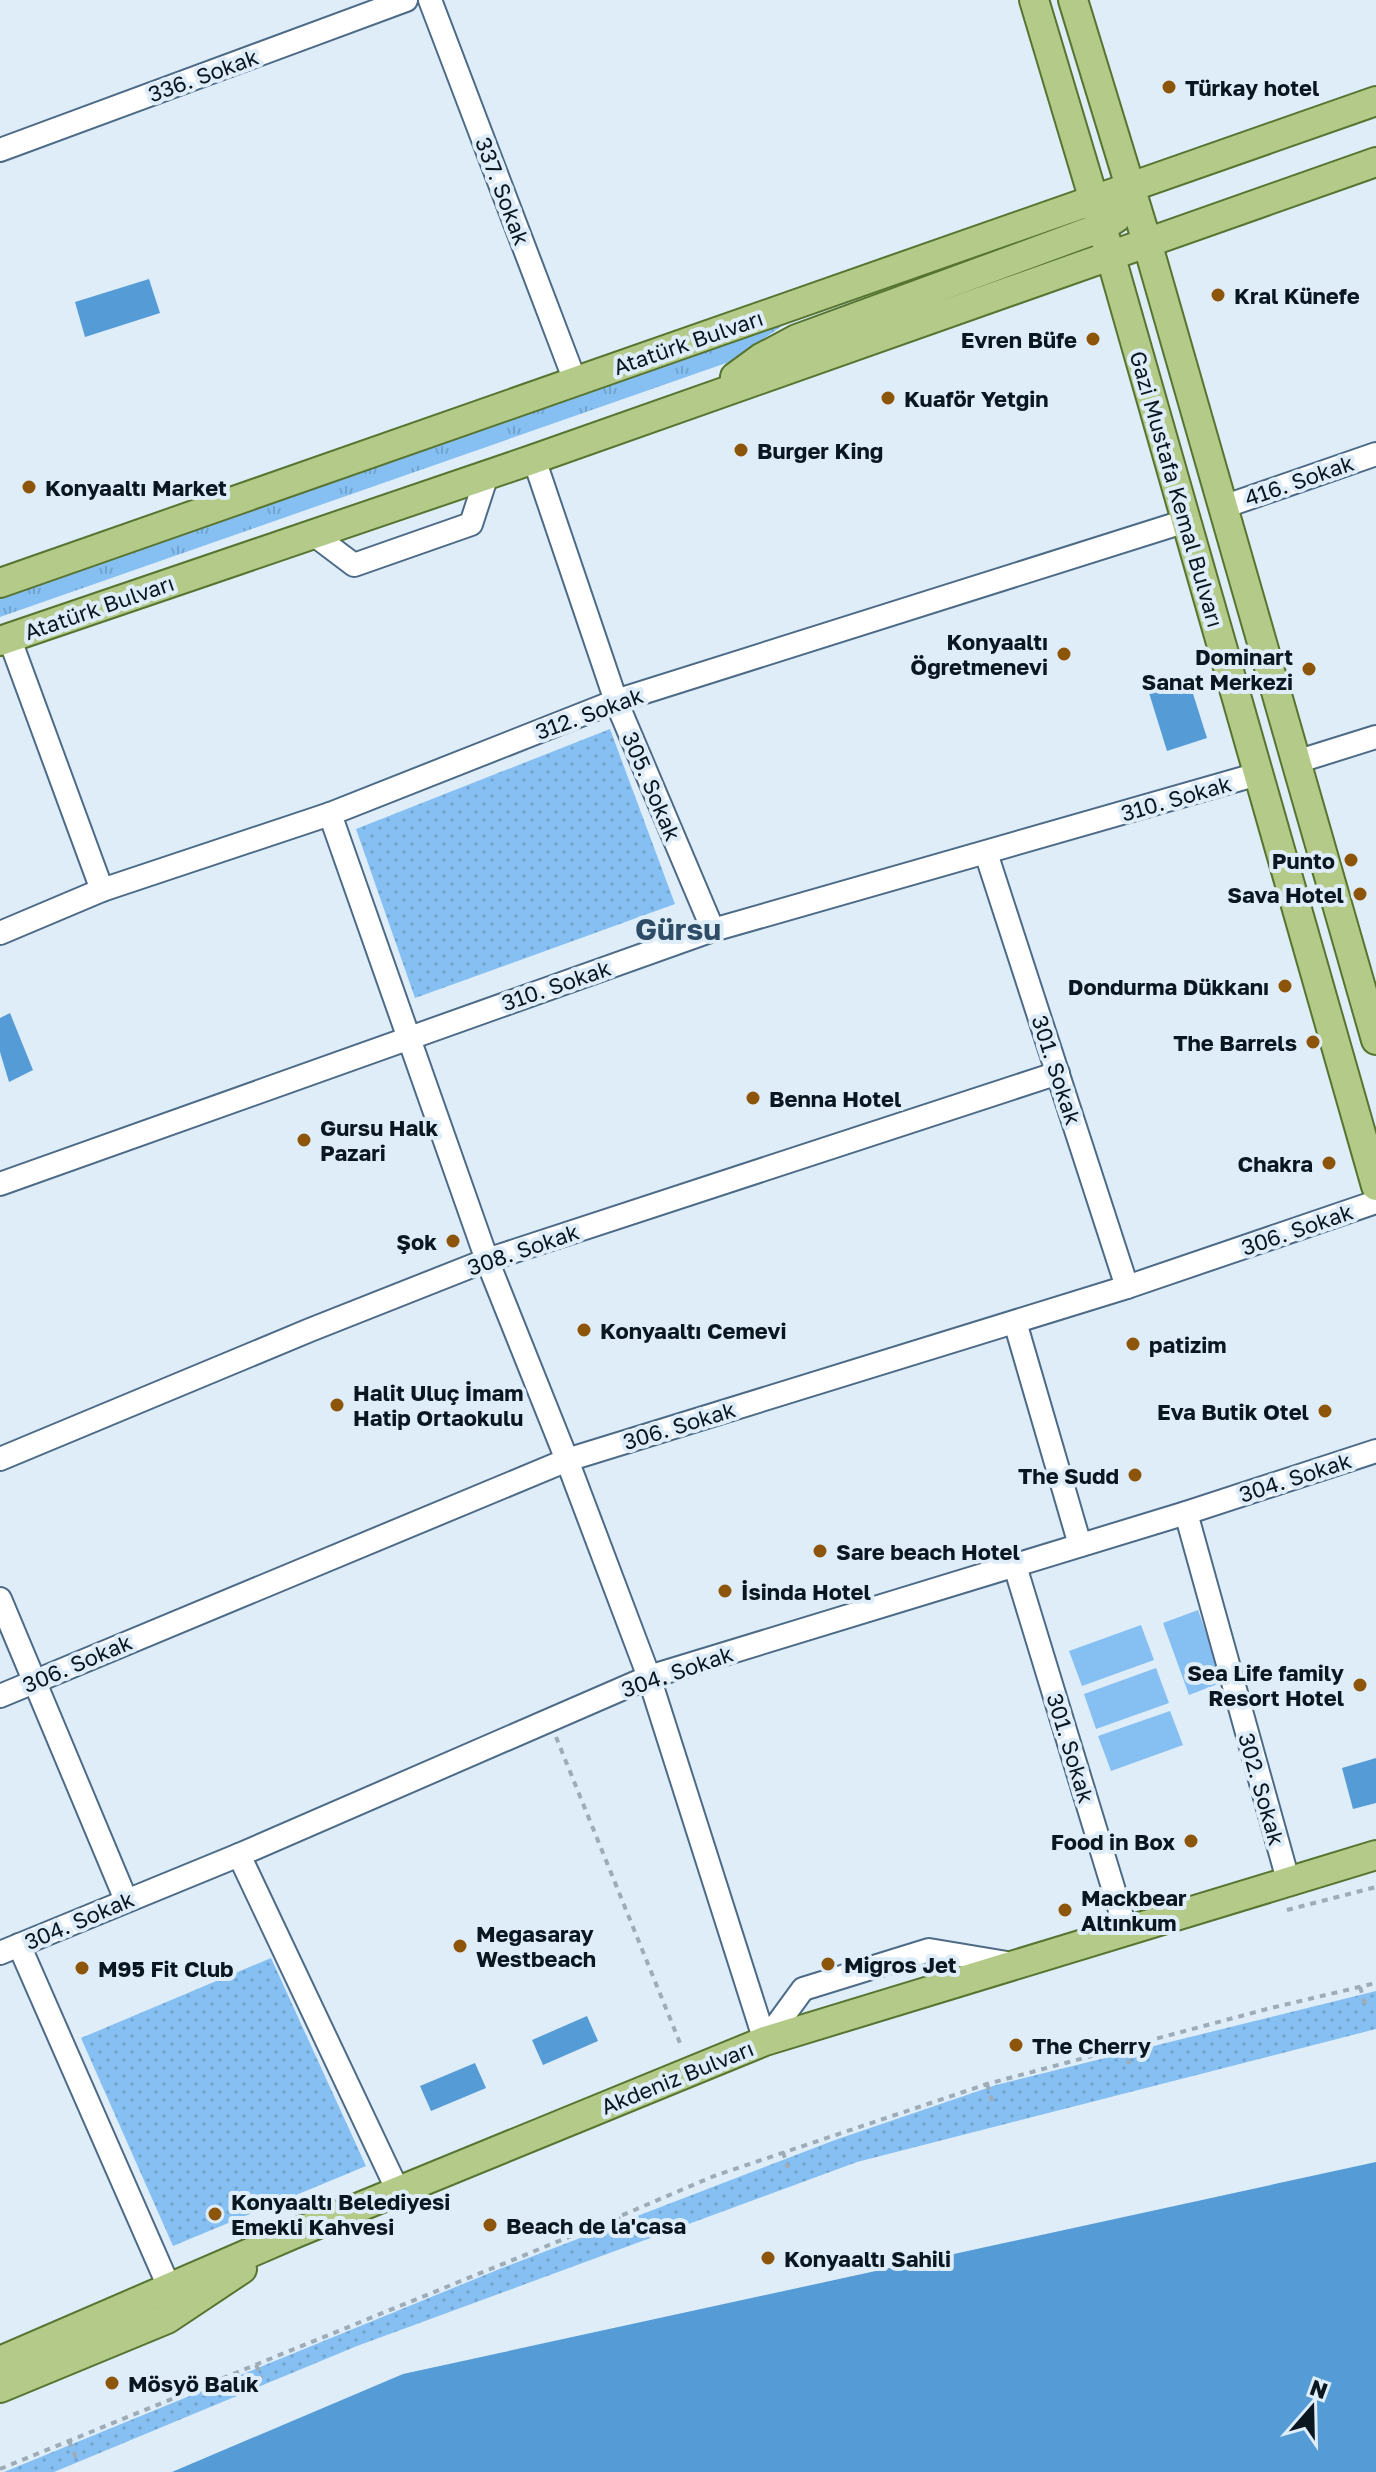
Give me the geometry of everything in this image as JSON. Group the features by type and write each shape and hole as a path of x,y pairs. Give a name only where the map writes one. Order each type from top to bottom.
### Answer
{"main road":[{"name":"Gazi Mustafa Kemal Bulvarı","path":"1034,0 1102,227 1376,1186"},
{"path":"1073,0 1129,188"},
{"name":"Atatürk Bulvarı","path":"5,639 707,397 1102,227 1129,188 1376,101"},
{"name":"Atatürk Bulvarı","path":"0,583 575,381 1102,227 1147,242 1376,162"},
{"name":"Gazi Mustafa Kemal Bulvarı","path":"1129,188 1376,1040"},
{"name":"Akdeniz Bulvarı","path":"0,2361 296,2233 765,2041 1376,1855"},
{"path":"0,2388 160,2322 296,2233"},
{"path":"159,2291 169,2305 169,2311 160,2322"}],"street":[{"name":"336. Sokak","path":"0,150 406,0"},
{"name":"337. Sokak","path":"430,0 575,381"},
{"name":"416. Sokak","path":"1223,507 1376,454"},
{"name":"305. Sokak","path":"534,459 616,701 713,930"},
{"path":"313,534 354,565 471,524 487,475"},
{"name":"312. Sokak","path":"0,933 102,890 330,814 616,701 1186,521"},
{"path":"5,639 102,890"},
{"path":"1296,762 1376,737"},
{"name":"310. Sokak","path":"0,1184 713,930 1258,774"},
{"path":"330,814 487,1260 649,1677 765,2041"},
{"name":"301. Sokak","path":"986,853 1127,1287"},
{"name":"308. Sokak","path":"0,1459 487,1260 1058,1073"},
{"name":"306. Sokak","path":"0,1696 567,1460 1127,1287 1376,1202"},
{"path":"1015,1322 1080,1545"},
{"name":"304. Sokak","path":"10,1949 239,1855 649,1677 1186,1513 1376,1451"},
{"name":"302. Sokak","path":"1186,1513 1288,1880"},
{"name":"301. Sokak","path":"1015,1566 1126,1930"},
{"path":"0,1599 126,1900"},
{"path":"239,1855 398,2191"},
{"path":"10,1949 159,2291"},
{"path":"765,2041 803,1989 929,1950 1013,1964"}],"path":[{"path":"549,1720 691,2070"},
{"path":"1284,1911 1376,1887"},
{"path":"0,2469 714,2176 987,2084 1376,1983"},
{"path":"1360,1987 1367,2010"},
{"path":"1124,2048 1129,2064"},
{"path":"987,2084 992,2101"},
{"path":"783,2152 788,2168"},
{"path":"618,2217 624,2232"},
{"path":"256,2365 262,2378"},
{"path":"69,2441 77,2460"}],"green space":[{"path":"1045,232 786,323 732,361 0,617 0,596"},
{"path":"610,729 675,904 415,998 356,829"},
{"path":"1198,1610 1223,1682 1189,1695 1163,1623"},
{"path":"1141,1625 1154,1660 1082,1686 1069,1651"},
{"path":"1156,1668 1169,1703 1096,1729 1084,1694"},
{"path":"1170,1711 1183,1745 1111,1771 1098,1736"},
{"path":"271,1958 366,2166 173,2246 81,2038"},
{"path":"1376,1991 1376,2029 857,2162 357,2346 54,2472 4,2472 502,2268 835,2140 996,2085"}],"shaded area":[{"path":"149,279 160,313 85,337 75,302"},
{"path":"1189,681 1207,738 1167,751 1149,693"},
{"path":"10,1013 33,1070 9,1082 0,1052 0,1018"},
{"path":"1376,1758 1376,1803 1353,1809 1342,1768"},
{"path":"587,2016 598,2041 543,2065 532,2040"},
{"path":"475,2063 486,2088 431,2111 420,2086"},
{"path":"1376,2162 1376,2472 172,2472 403,2374"}],"place":[{"name":"Türkay hotel","path":"1169,87"},
{"name":"Kral Künefe","path":"1218,295"},
{"name":"Evren Büfe","path":"1093,339"},
{"name":"Kuaför Yetgin","path":"888,398"},
{"name":"Burger King","path":"741,450"},
{"name":"Konyaaltı Market","path":"29,487"},
{"name":"Konyaaltı Öğretmenevi","path":"1064,654"},
{"name":"Dominart Sanat Merkezi","path":"1309,669"},
{"name":"Punto","path":"1351,860"},
{"name":"Sava Hotel","path":"1360,894"},
{"name":"Dondurma Dükkanı","path":"1285,986"},
{"name":"The Barrels","path":"1313,1042"},
{"name":"Benna Hotel","path":"753,1098"},
{"name":"Gursu Halk Pazari","path":"304,1140"},
{"name":"Chakra","path":"1329,1163"},
{"name":"Şok","path":"453,1241"},
{"name":"Konyaaltı Cemevi","path":"584,1330"},
{"name":"patizim","path":"1133,1344"},
{"name":"Halit Uluç İmam Hatip Ortaokulu","path":"337,1405"},
{"name":"Eva Butik Otel","path":"1325,1411"},
{"name":"The Sudd","path":"1135,1475"},
{"name":"Sare beach Hotel","path":"820,1551"},
{"name":"İsinda Hotel","path":"725,1591"},
{"name":"Sea Life family Resort Hotel","path":"1360,1685"},
{"name":"Food in Box","path":"1191,1841"},
{"name":"Mackbear Altınkum","path":"1065,1910"},
{"name":"Megasaray Westbeach","path":"460,1946"},
{"name":"Migros Jet","path":"828,1964"},
{"name":"M95 Fit Club","path":"82,1968"},
{"name":"The Cherry","path":"1016,2045"},
{"name":"Konyaaltı Belediyesi Emekli Kahvesi","path":"215,2214"},
{"name":"Beach de la'casa","path":"490,2225"},
{"name":"Konyaaltı Sahili","path":"768,2258"},
{"name":"Mösyö Balık","path":"112,2383"}],"district":[{"name":"Gürsu","path":"678,929"}]}
